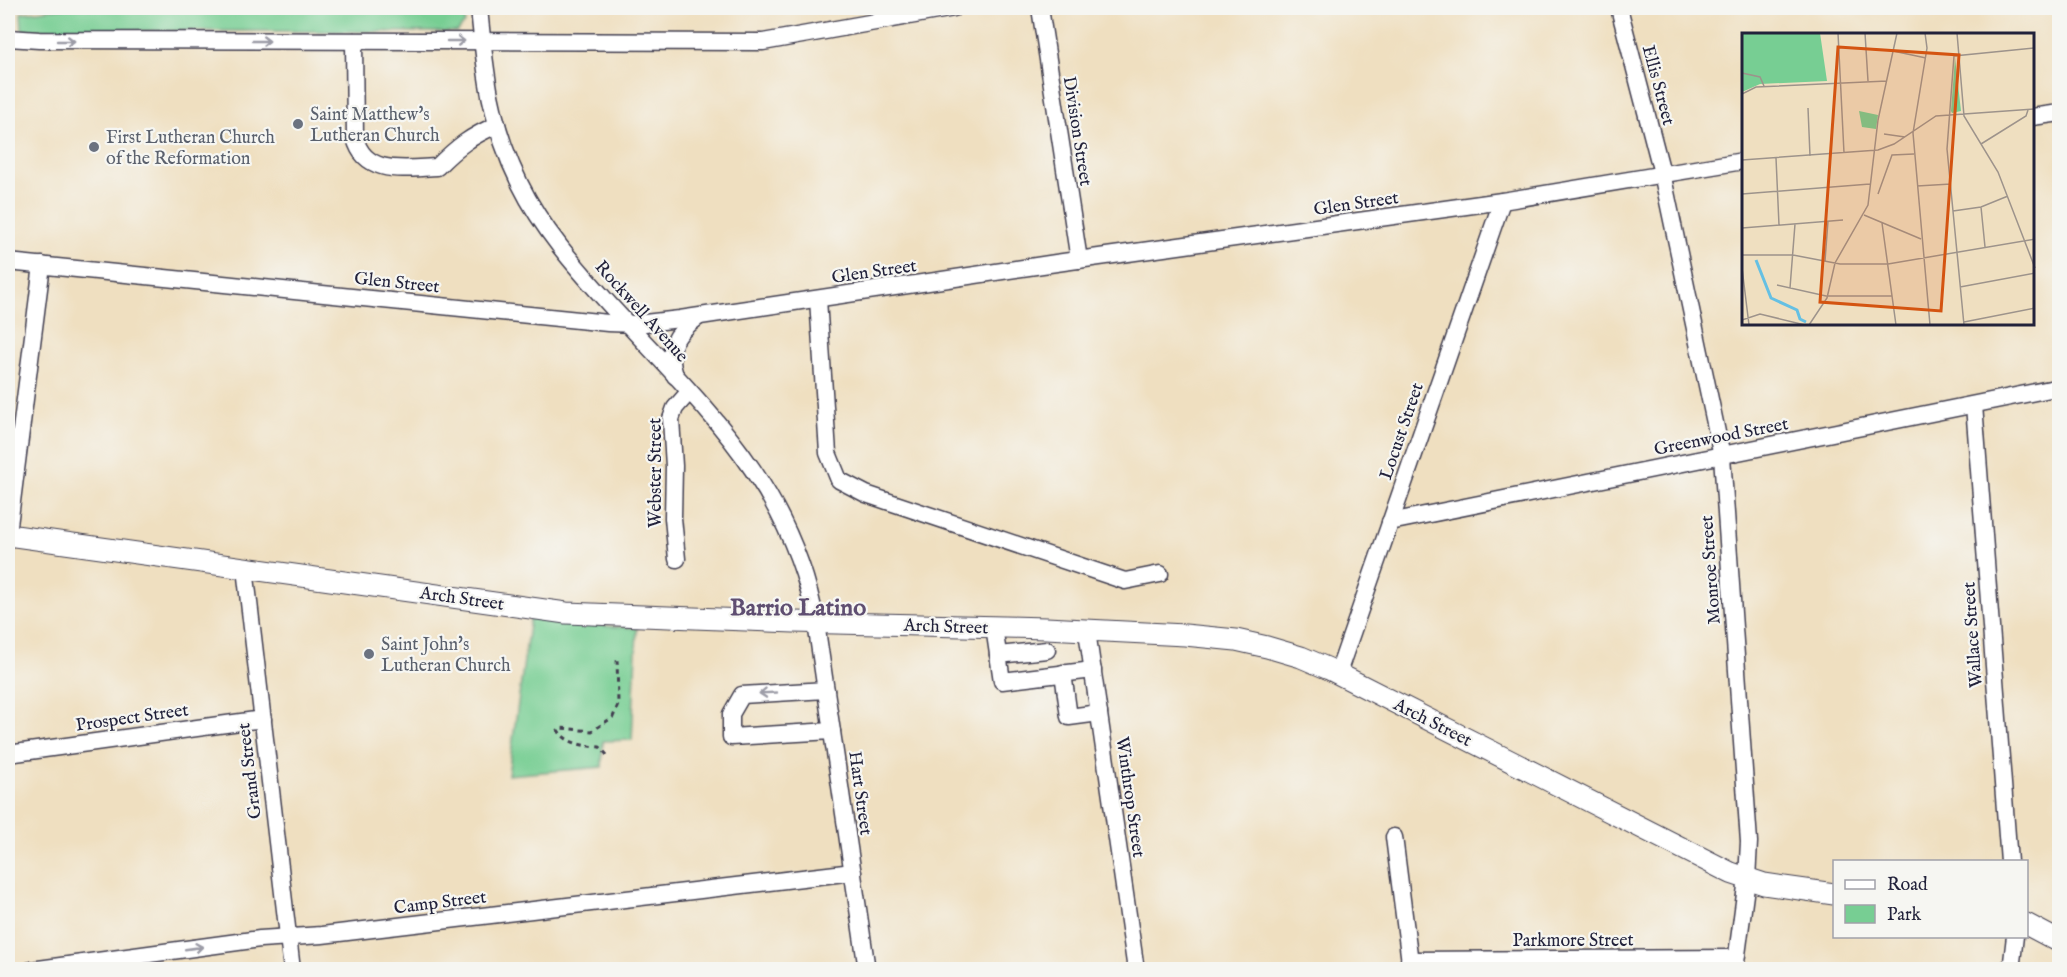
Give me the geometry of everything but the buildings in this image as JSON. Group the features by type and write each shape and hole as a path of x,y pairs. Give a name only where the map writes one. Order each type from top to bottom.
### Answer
{"main road":[{"name":"Arch Street","path":"8,534 573,613 816,623 1046,628 1179,634 1236,640 1295,655 1338,673 1720,868 1764,884 1833,894"},
{"path":"2028,925 2060,942"}],"street":[{"name":"Rockwell Avenue","path":"479,8 487,88 496,125 514,171 543,225 577,268 737,446 770,493 798,555 812,599 816,623"},
{"path":"8,38 39,40 763,42 954,8"},
{"name":"Division Street","path":"1040,8 1079,260"},
{"name":"Ellis Street","path":"1619,8 1662,173"},
{"path":"354,41 355,138 358,149 378,166 437,167 461,144 496,125"},
{"path":"2034,117 2060,113"},
{"name":"Glen Street","path":"8,262 628,324 698,316 1502,201 1742,161"},
{"name":"Monroe Street","path":"1662,173 1722,456 1749,842 1747,879 1736,964"},
{"name":"Locust Street","path":"1338,673 1502,201"},
{"path":"8,534 42,265"},
{"path":"818,299 828,453 839,480 866,494 1125,581 1160,574"},
{"path":"676,377 672,362 674,342 683,328 698,316"},
{"name":"Greenwood Street","path":"1390,522 2060,387"},
{"name":"Webster Street","path":"677,559 673,518 674,466 671,419 675,408 689,392"},
{"name":"Wallace Street","path":"1974,405 2009,860"},
{"name":"Grand Street","path":"245,568 292,969"},
{"name":"Hart Street","path":"816,623 867,969"},
{"path":"994,627 1002,681 1093,670"},
{"path":"1046,628 1047,650 1069,717 1099,713"},
{"name":"Winthrop Street","path":"1087,631 1137,969"},
{"path":"999,655 1047,650"},
{"path":"826,690 741,695 731,714 731,737 832,731"},
{"name":"Prospect Street","path":"8,754 263,718"},
{"path":"1394,837 1410,965"},
{"name":"Camp Street","path":"32,969 260,939 333,934 853,872"},
{"path":"2011,969 2015,938"},
{"name":"Parkmore Street","path":"1410,965 1736,964"}],"path":[{"path":"607,754 600,747 573,742 561,735 558,730 561,728 592,731 612,717 618,705 617,656"}],"green space":[{"path":"61,8 464,8 465,23 457,32 22,30 21,13"},
{"path":"530,618 637,628 632,740 603,741 602,767 508,775"}],"place":[{"name":"Saint Matthew's Lutheran Church","path":"298,124"},
{"name":"First Lutheran Church of the Reformation","path":"94,147"},
{"name":"Saint John's Lutheran Church","path":"369,654"}],"district":[{"name":"Barrio Latino","path":"798,607"}]}
